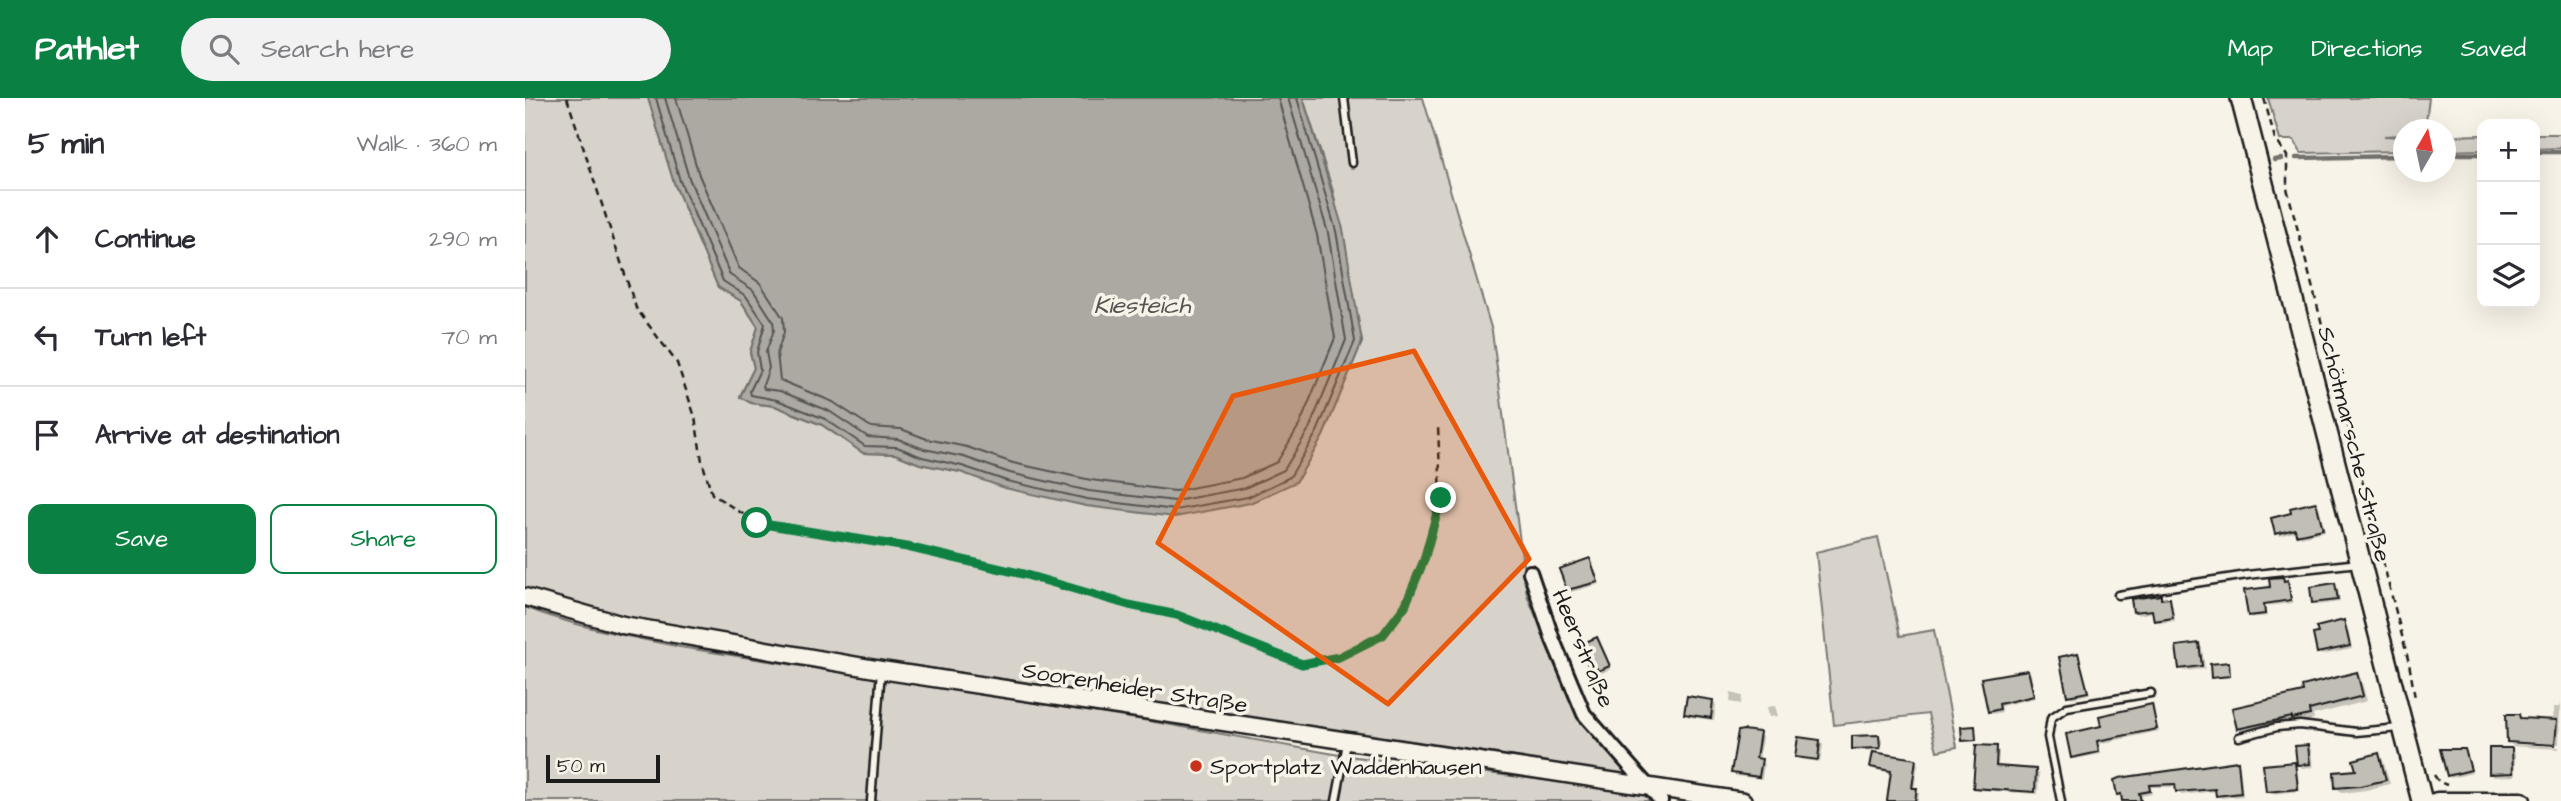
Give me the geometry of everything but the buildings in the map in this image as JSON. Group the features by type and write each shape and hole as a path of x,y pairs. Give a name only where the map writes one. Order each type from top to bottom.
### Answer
{"main road":[{"name":"Schötmarsche Straße","path":"2241,98 2423,801"},
{"name":"Soorenheider Straße","path":"525,597 623,625 880,670 1743,801"},
{"path":"2437,801 2522,801"}],"street":[{"name":"Heerstraße","path":"1530,572 1553,640 1584,714 1661,801"}],"lane":[{"path":"1344,98 1352,163"},
{"path":"2118,595 2247,575 2360,563"},
{"path":"871,801 880,670"},
{"path":"2061,801 2049,737 2051,718 2067,708 2151,693"},
{"path":"2239,737 2277,727 2300,725 2356,732 2403,727"},
{"path":"1336,801 1347,743"}],"path":[{"path":"567,98 636,308 677,363 695,417 702,461 712,494 757,523 907,547 1023,574 1129,605 1177,615 1302,664 1339,657 1383,635 1405,606 1424,560 1441,498 1438,426"},
{"path":"2265,98 2275,139 2287,156 2287,188 2409,663 2415,701"},
{"path":"2428,767 2439,782 2455,789 2454,800"}],"highlighted area":[{"path":"1414,351 1529,559 1388,704 1158,543 1233,396"}],"shaded area":[{"path":"525,98 648,98 674,183 718,287 741,301 758,327 750,352 754,368 740,396 751,403 775,406 822,425 863,453 895,454 920,464 960,472 1296,482 1323,436 1362,342 1333,191 1303,98 1423,98 1492,331 1527,595 1575,710 1631,776 738,638 574,607 525,589"},
{"path":"2268,98 2429,98 2426,119 2393,119 2393,136 2384,136 2393,136 2393,151 2301,153 2294,140 2280,140"},
{"path":"2540,134 2561,134 2561,148 2540,149"},
{"path":"2477,135 2477,150 2456,151 2456,136"},
{"path":"1878,537 1900,636 1934,630 1957,747 1937,751 1928,714 1834,725 1816,552"},
{"path":"525,607 582,626 680,647 1143,720 1340,755 1643,792 1650,801 525,801"}],"water":[{"name":"Kiesteich","path":"648,98 1303,98 1343,229 1362,342 1323,436 1296,482 1250,503 1175,517 1086,506 1005,488 960,472 920,464 895,454 863,453 822,425 775,406 751,403 740,397 754,368 750,352 758,327 741,301 718,287 674,183"}],"waterway":[{"path":"2540,152 2561,152"},
{"path":"2456,154 2477,154"},
{"path":"2296,158 2393,156"},
{"path":"2274,160 2281,159"}],"place":[{"name":"Sportplatz Waddenhausen","path":"1196,766"}],"route":[{"path":"757,523 907,547 1023,574 1129,605 1177,615 1302,664 1339,657 1383,635 1405,606 1424,560 1441,498"}]}
